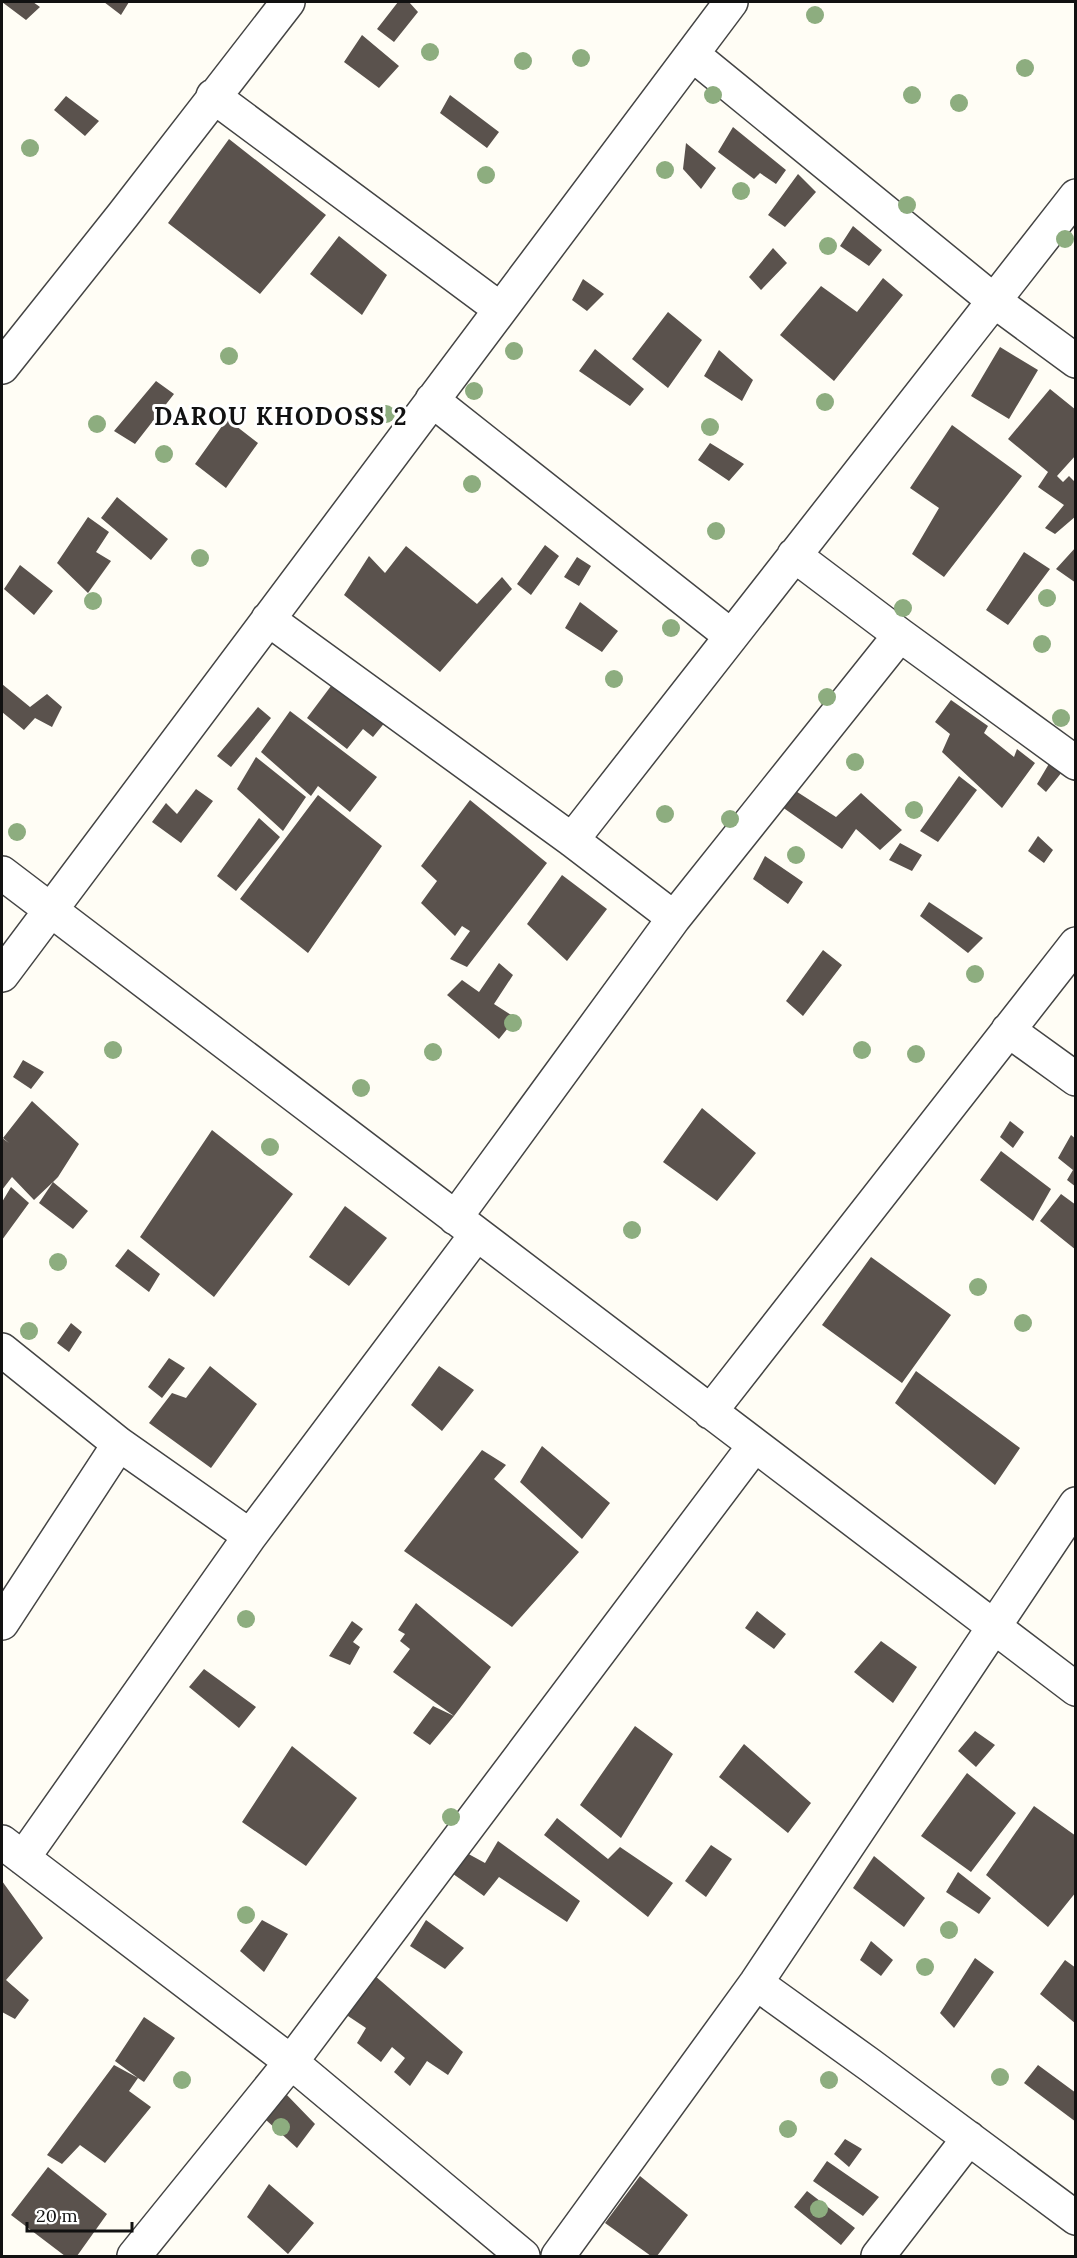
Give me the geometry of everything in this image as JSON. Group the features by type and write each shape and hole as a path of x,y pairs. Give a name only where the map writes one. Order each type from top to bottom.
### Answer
{"street":[{"path":"2,367 288,2"},
{"path":"2,975 731,2"},
{"path":"692,54 993,300 1076,361"},
{"path":"213,96 500,309"},
{"path":"572,840 1076,195"},
{"path":"432,400 731,636"},
{"path":"794,555 1076,763"},
{"path":"268,619 572,840 674,918"},
{"path":"523,2256 291,2062 12,1850 250,1536 465,1226 674,918 900,635"},
{"path":"2,873 1076,1689"},
{"path":"710,1412 1076,944"},
{"path":"1008,1030 1076,1079"},
{"path":"2,1350 119,1444 250,1536"},
{"path":"2,1623 119,1444"},
{"path":"134,2256 291,2062 754,1446"},
{"path":"558,2256 756,1983 1076,1504"},
{"path":"756,1983 1076,2218"},
{"path":"878,2256 969,2138"}],"building":[{"path":"2,2 33,2 40,7 26,20"},
{"path":"104,2 129,2 121,15"},
{"path":"398,2 409,2 418,12 394,42 377,29"},
{"path":"362,35 399,66 379,88 344,62"},
{"path":"450,95 499,132 487,148 440,113"},
{"path":"66,96 99,121 85,136 54,110"},
{"path":"733,127 786,170 776,184 760,173 754,179 718,152"},
{"path":"229,139 326,215 260,294 168,223"},
{"path":"686,143 716,168 701,189 683,169"},
{"path":"798,174 816,192 785,227 768,215"},
{"path":"853,226 882,250 869,266 840,246"},
{"path":"339,236 387,275 362,315 310,274"},
{"path":"773,248 787,263 761,290 749,277"},
{"path":"883,278 903,295 834,381 780,335 821,286 857,312"},
{"path":"583,279 604,294 587,311 572,300"},
{"path":"668,312 702,340 668,388 632,359"},
{"path":"1000,347 1038,370 1009,419 971,396"},
{"path":"595,349 644,389 630,406 579,371"},
{"path":"719,350 753,380 742,401 704,376"},
{"path":"156,381 174,394 135,444 114,431"},
{"path":"1050,389 1076,410 1076,455 1057,476 1063,482 1069,476 1076,483 1076,516 1055,534 1045,528 1064,505 1038,487 1048,472 1008,439"},
{"path":"227,419 258,443 226,488 195,464"},
{"path":"952,425 1022,476 944,577 912,554 939,508 910,488"},
{"path":"710,443 744,464 729,481 698,460"},
{"path":"117,497 168,539 151,560 101,518"},
{"path":"88,517 109,532 96,552 111,561 88,593 57,563"},
{"path":"545,545 559,556 531,595 517,584"},
{"path":"406,546 477,604 502,577 512,589 440,672 344,595 369,556 385,573"},
{"path":"1076,547 1076,583 1056,569"},
{"path":"1024,552 1050,569 1008,625 986,610"},
{"path":"577,557 591,566 579,586 564,577"},
{"path":"20,565 53,591 34,615 4,589"},
{"path":"580,602 618,631 602,652 565,628"},
{"path":"334,682 386,721 373,737 363,729 347,749 307,718"},
{"path":"2,684 30,707 47,694 62,707 52,727 35,718 24,730 2,712"},
{"path":"951,700 988,726 984,733 1014,757 1017,749 1035,763 1002,808 942,752 950,734 935,722"},
{"path":"258,707 271,718 231,767 217,756"},
{"path":"290,711 377,777 350,812 318,786 311,796 261,752"},
{"path":"256,757 306,797 283,831 237,789"},
{"path":"1050,762 1062,772 1046,792 1037,784"},
{"path":"959,776 977,790 938,842 920,831"},
{"path":"788,786 836,817 861,793 902,830 880,850 856,829 842,849 775,802"},
{"path":"196,789 213,801 181,843 152,822 166,803 177,814"},
{"path":"318,795 382,846 308,953 240,899"},
{"path":"470,800 547,863 467,967 450,959 470,931 462,926 455,936 421,903 437,881 421,866"},
{"path":"259,818 280,837 236,891 217,876"},
{"path":"1038,836 1053,850 1044,863 1028,851"},
{"path":"900,843 922,855 912,871 889,860"},
{"path":"765,856 803,882 788,904 753,879"},
{"path":"562,875 607,909 567,961 527,924"},
{"path":"929,902 983,938 968,953 920,916"},
{"path":"823,950 842,965 803,1016 786,1001"},
{"path":"499,963 513,975 494,1004 516,1018 499,1039 447,995 462,980 479,992"},
{"path":"23,1060 44,1072 31,1089 13,1077"},
{"path":"32,1101 79,1144 58,1177 34,1200 12,1177 2,1190 2,1138 9,1143 3,1138"},
{"path":"702,1108 756,1153 717,1201 663,1162"},
{"path":"1010,1121 1024,1132 1013,1148 1000,1137"},
{"path":"212,1130 293,1194 214,1297 140,1237"},
{"path":"1071,1135 1076,1139 1076,1187 1067,1180 1073,1170 1058,1158"},
{"path":"1001,1151 1051,1189 1033,1221 980,1180"},
{"path":"53,1182 88,1211 73,1229 39,1203"},
{"path":"11,1187 29,1203 2,1240 2,1202"},
{"path":"1061,1194 1076,1205 1076,1250 1040,1221"},
{"path":"345,1206 387,1238 349,1286 309,1257"},
{"path":"128,1249 160,1274 149,1292 115,1266"},
{"path":"871,1257 951,1315 902,1383 822,1325"},
{"path":"71,1323 82,1332 69,1352 57,1343"},
{"path":"169,1358 185,1368 162,1398 148,1387"},
{"path":"210,1366 257,1404 211,1468 149,1423 172,1393 186,1398"},
{"path":"439,1366 474,1390 442,1431 411,1405"},
{"path":"916,1371 1020,1448 995,1485 895,1403"},
{"path":"542,1446 610,1503 582,1539 520,1482"},
{"path":"482,1450 506,1465 494,1479 579,1552 512,1627 404,1551"},
{"path":"416,1603 491,1667 454,1716 393,1672 410,1649 400,1641 405,1634 398,1630"},
{"path":"757,1611 786,1634 774,1649 745,1628"},
{"path":"352,1621 363,1629 353,1642 360,1647 350,1665 329,1656"},
{"path":"881,1641 917,1667 893,1703 854,1672"},
{"path":"204,1669 256,1707 239,1728 189,1687"},
{"path":"433,1706 454,1716 430,1745 413,1733"},
{"path":"635,1726 673,1754 621,1838 580,1805"},
{"path":"975,1731 995,1745 976,1767 958,1751"},
{"path":"744,1744 811,1803 788,1833 719,1777"},
{"path":"292,1746 357,1798 306,1866 242,1822"},
{"path":"967,1773 1016,1813 971,1872 921,1836"},
{"path":"1034,1806 1076,1836 1076,1892 1048,1927 986,1875"},
{"path":"557,1818 608,1859 620,1847 673,1883 648,1917 544,1835"},
{"path":"498,1841 580,1901 567,1922 499,1877 484,1896 449,1871 463,1851 485,1863"},
{"path":"711,1845 732,1859 706,1897 685,1881"},
{"path":"874,1856 925,1898 904,1927 853,1888"},
{"path":"958,1872 991,1898 979,1914 946,1892"},
{"path":"2,1881 43,1938 6,1980 29,2000 15,2019 2,2012"},
{"path":"262,1920 288,1934 264,1972 240,1951"},
{"path":"426,1920 464,1948 445,1969 410,1946"},
{"path":"871,1941 893,1960 881,1976 860,1960"},
{"path":"975,1958 994,1972 954,2028 940,2013"},
{"path":"1065,1960 1076,1968 1076,2024 1040,1994"},
{"path":"374,1975 463,2052 448,2075 427,2061 410,2086 394,2072 405,2058 392,2047 381,2062 357,2043 366,2028 345,2014"},
{"path":"144,2017 175,2038 144,2082 115,2061"},
{"path":"114,2065 138,2078 129,2091 151,2107 105,2163 80,2145 62,2164 47,2155"},
{"path":"1038,2065 1076,2093 1076,2122 1024,2083"},
{"path":"285,2093 315,2124 297,2148 266,2120"},
{"path":"845,2139 862,2149 849,2167 834,2154"},
{"path":"827,2161 879,2197 863,2216 813,2181"},
{"path":"48,2167 107,2214 77,2256 65,2256 11,2215"},
{"path":"640,2176 688,2215 657,2256 651,2256 605,2223"},
{"path":"269,2184 314,2223 288,2254 247,2217"},
{"path":"807,2191 855,2228 841,2245 794,2207"}],"district":[{"name":"DAROU KHODOSS 2","path":"281,416"}]}
